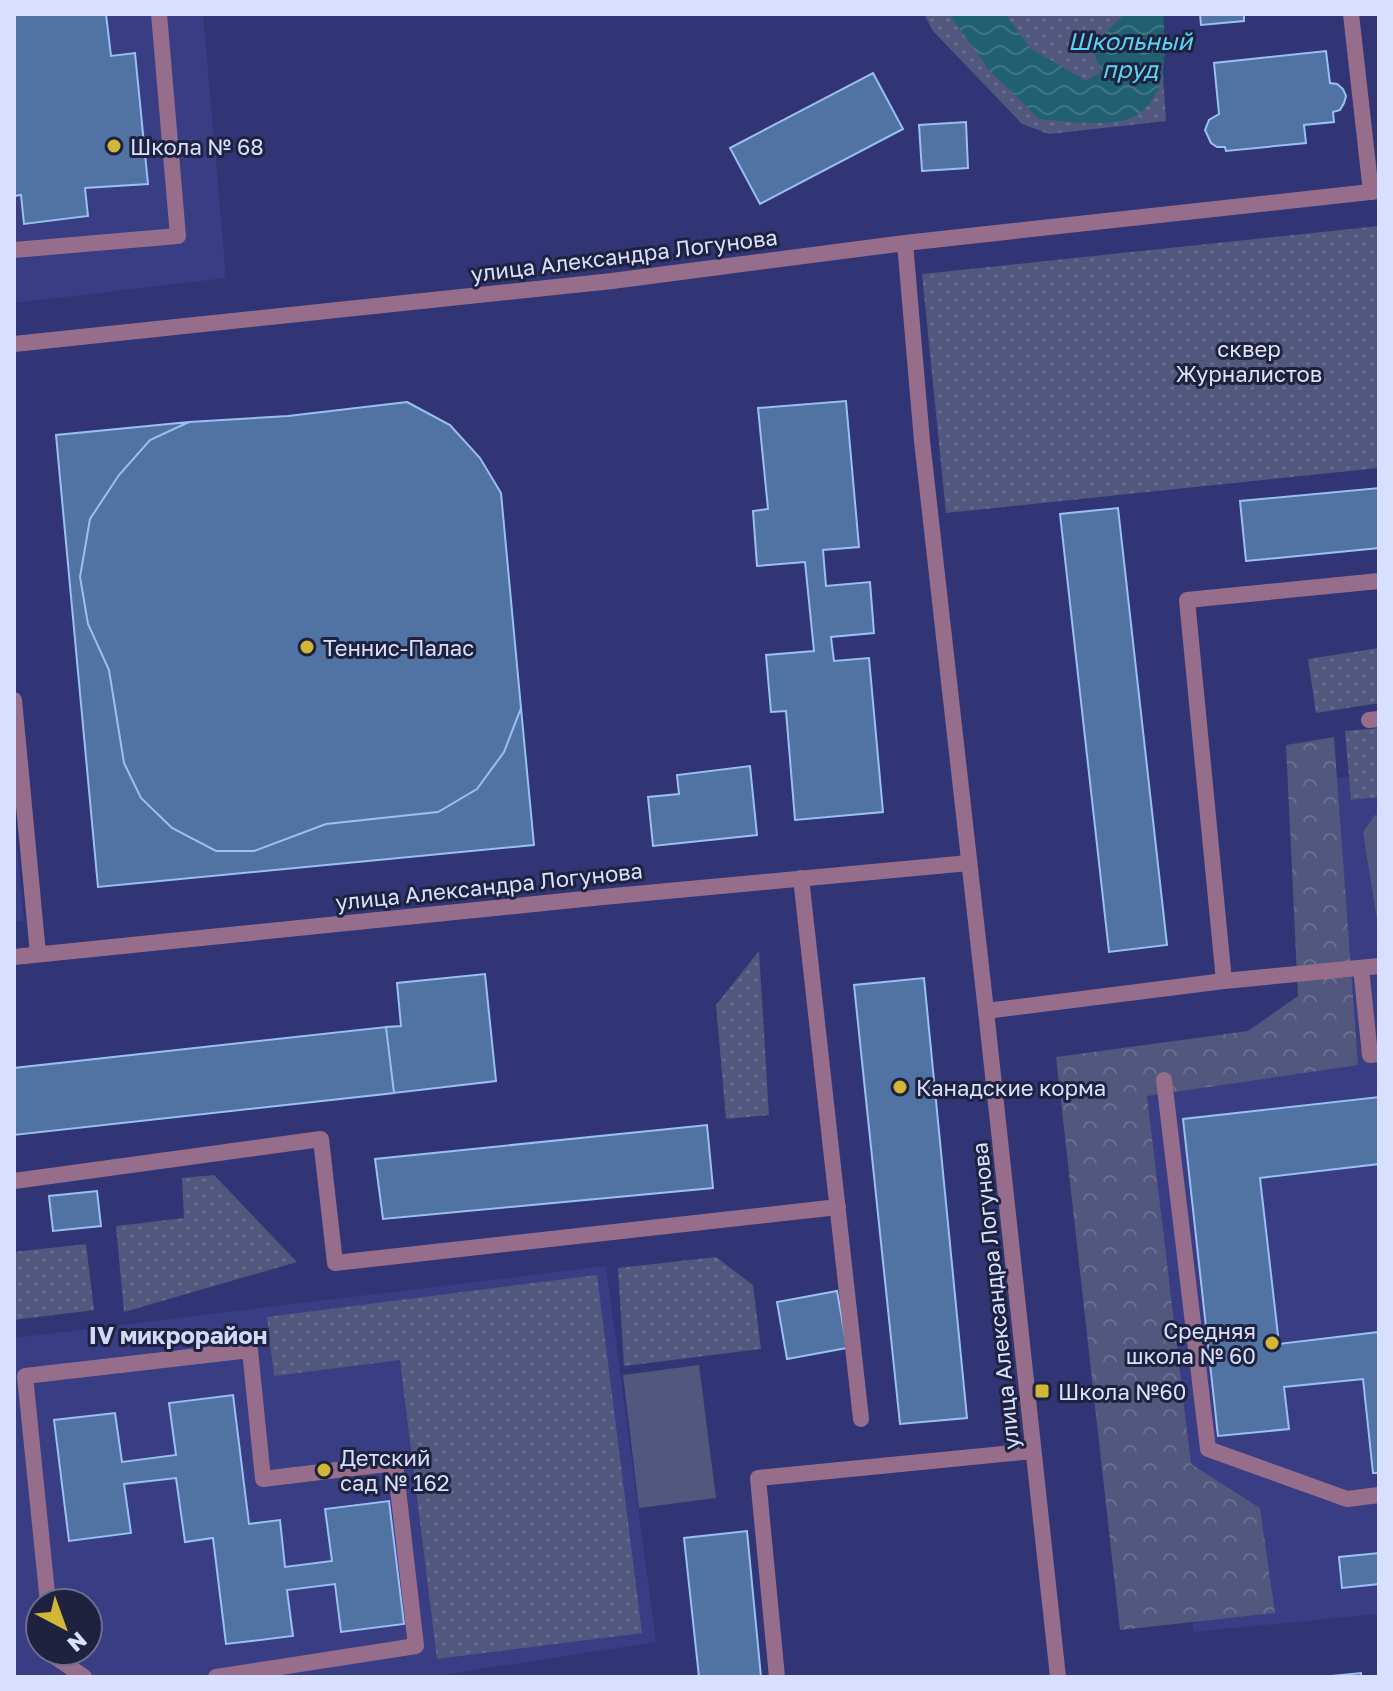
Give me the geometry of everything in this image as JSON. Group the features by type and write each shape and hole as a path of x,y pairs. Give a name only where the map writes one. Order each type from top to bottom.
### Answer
{"street":[{"path":"14,250 178,236 159,14"},
{"path":"1351,14 1375,192"},
{"name":"улица Александра Логунова","path":"14,344 612,281 905,243 1375,192"},
{"name":"улица Александра Логунова","path":"905,243 922,441 1058,1677"},
{"path":"1224,981 1187,600 1379,581"},
{"path":"14,700 38,954"},
{"name":"улица Александра Логунова","path":"14,957 969,863"},
{"path":"801,878 861,1419"},
{"path":"986,1011 1224,981 1379,966"},
{"path":"1361,968 1370,1055 1379,1054"},
{"path":"1164,1080 1208,1449 1347,1499 1379,1495"},
{"path":"14,1181 321,1139 335,1263 838,1207"},
{"path":"46,1587 25,1376 250,1350 263,1479 395,1463 416,1646 216,1677"},
{"path":"777,1677 758,1478 1033,1451"}],"shaded area":[{"name":"Школа № 68","path":"14,14 203,14 226,278 14,303"},
{"name":"Средняя школа № 60","path":"1379,774 1379,1614 1193,1632 1140,1072 1338,1052 1313,780"},
{"path":"14,817 24,921 14,922"},
{"name":"Детский сад № 162","path":"606,1266 656,1642 430,1677 14,1677 14,1338"}],"green space":[{"name":"Школьный пруд","path":"924,14 1159,14 1166,121 1049,134 1022,124 933,31"},
{"name":"сквер Журналистов","path":"1379,226 1379,468 946,513 922,274"},
{"path":"1379,648 1379,703 1316,713 1308,659"},
{"path":"1379,728 1379,797 1351,800 1345,731"},
{"path":"1334,737 1358,1065 1147,1096 1191,1464 1260,1508 1275,1613 1120,1630 1056,1057 1248,1031 1298,996 1286,745"},
{"path":"1375,815 1379,815 1379,933 1363,832"},
{"path":"759,951 769,1115 726,1119 716,1005"},
{"path":"214,1175 297,1262 124,1312 116,1226 184,1218 182,1178"},
{"path":"86,1244 94,1310 14,1320 14,1252"},
{"path":"716,1257 753,1285 761,1349 624,1366 618,1268"},
{"path":"597,1275 642,1633 437,1659 400,1360 274,1376 267,1317"},
{"path":"699,1365 716,1498 639,1508 623,1375"}],"water":[{"name":"Школьный пруд","path":"949,14 1005,14 1030,48 1086,81 1101,72 1091,46 1125,14 1163,14 1165,42 1159,86 1145,109 1124,120 1087,123 1039,119 989,70"}],"building":[{"path":"14,14 106,14 111,56 135,53 148,184 85,188 88,216 24,224 21,195 14,196"},
{"path":"1200,14 1244,14 1244,21 1201,25"},
{"path":"1326,51 1330,83 1337,84 1346,96 1340,110 1333,112 1334,122 1304,125 1306,143 1226,151 1225,147 1211,143 1205,130 1209,120 1219,114 1214,63"},
{"path":"873,73 903,129 760,204 730,148"},
{"path":"966,122 968,168 922,171 919,125"},
{"path":"846,401 859,547 823,550 826,586 870,582 874,633 831,637 834,661 869,658 883,812 795,820 786,711 771,712 766,655 814,651 805,562 757,566 753,511 768,509 758,408"},
{"name":"Теннис-Палас","path":"407,402 450,425 480,458 501,493 521,708 504,752 477,789 438,812 326,824 254,851 216,851 172,828 141,798 124,763 109,670 88,624 80,577 90,519 119,475 150,440 189,422 288,416"},
{"path":"189,422 150,440 119,475 90,519 80,577 88,624 109,670 124,763 141,798 172,828 216,851 254,851 326,824 438,812 477,789 504,752 521,708 534,845 98,887 56,435"},
{"path":"1379,488 1379,548 1246,561 1240,501"},
{"path":"1118,508 1167,945 1109,952 1060,514"},
{"path":"750,766 757,835 653,846 648,797 679,794 677,775"},
{"path":"485,974 496,1081 394,1093 386,1027 401,1026 397,983"},
{"path":"924,978 967,1418 900,1424 854,985"},
{"path":"386,1027 394,1093 14,1135 14,1068"},
{"path":"1379,1097 1379,1164 1260,1178 1279,1344 1379,1332 1379,1473 1373,1473 1363,1379 1284,1387 1289,1429 1218,1436 1183,1119"},
{"path":"707,1125 713,1188 383,1219 375,1159"},
{"path":"97,1191 101,1226 53,1231 49,1196"},
{"path":"837,1291 847,1348 787,1359 777,1302"},
{"path":"233,1395 249,1524 280,1520 285,1567 332,1561 325,1509 389,1501 404,1624 341,1632 335,1584 287,1590 293,1636 226,1644 213,1538 185,1542 176,1478 124,1484 131,1533 69,1541 54,1420 115,1413 122,1462 176,1455 169,1403"},
{"path":"747,1531 761,1677 699,1677 684,1538"},
{"path":"1379,1553 1379,1584 1342,1588 1339,1557"},
{"path":"1361,1673 1361,1677 1321,1677"}],"place":[{"name":"Школа № 68","path":"114,146"},
{"name":"Теннис-Палас","path":"307,647"},
{"name":"Канадские корма","path":"900,1087"},
{"name":"Средняя школа № 60","path":"1272,1343"},
{"name":"Школа №60","path":"1042,1391"},
{"name":"Детский сад № 162","path":"324,1470"}],"district":[{"name":"IV микрорайон","path":"178,1334"}]}
